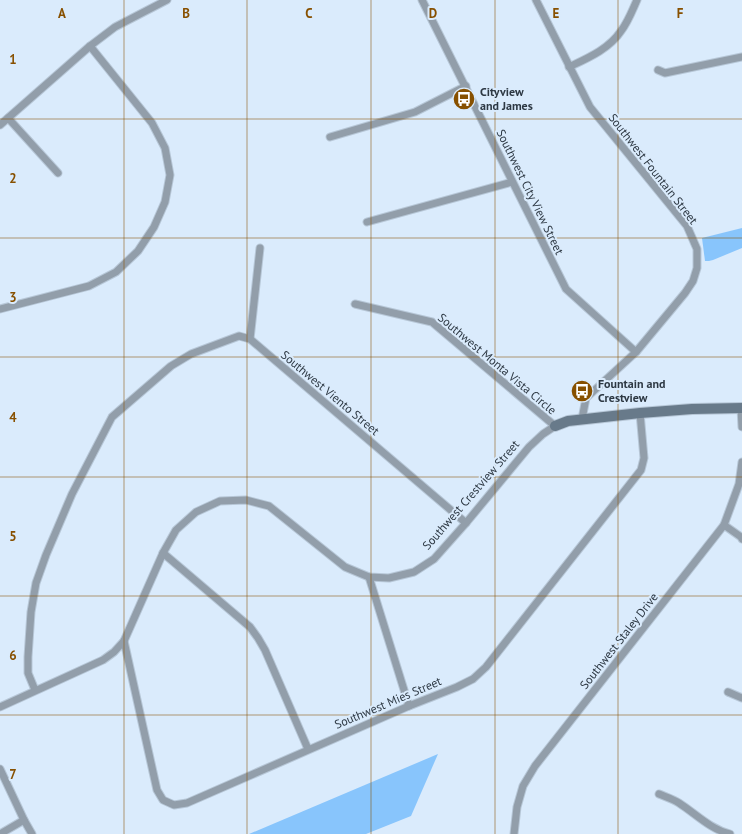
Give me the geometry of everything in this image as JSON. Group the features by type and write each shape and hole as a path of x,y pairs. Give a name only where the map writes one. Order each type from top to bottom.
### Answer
{"street":[{"path":"0,125 90,46 115,28 167,0"},
{"name":"Southwest City View Street","path":"422,0 566,289 636,352"},
{"name":"Southwest Fountain Street","path":"536,0 590,107 687,226 696,249 697,268 693,281 685,293 636,352 586,398 582,419"},
{"path":"570,66 605,48 621,32 632,13 637,0"},
{"path":"0,309 89,286 116,272 138,251 154,228 165,202 170,175 165,148 152,123 90,46"},
{"path":"658,70 665,73 742,57"},
{"path":"330,137 415,112 466,86"},
{"path":"8,118 58,173"},
{"path":"367,222 512,182"},
{"path":"35,690 28,673 28,657 31,612 36,583 46,555 72,494 112,417 171,366 191,354 239,336 250,339 260,248"},
{"name":"Southwest Monta Vista Circle","path":"355,304 432,322 555,426"},
{"name":"Southwest Viento Street","path":"250,339 466,523"},
{"path":"742,408 742,427"},
{"name":"Southwest Crestview Street","path":"0,707 103,660 114,652 124,641 163,553 176,530 196,512 220,501 246,500 269,506 345,567 369,576 389,578 414,572 434,559 529,447 543,434 555,426 568,421 640,413 692,409 742,408"},
{"name":"Southwest Mies Street","path":"124,641 157,790 163,800 174,805 187,803 462,684 473,679 486,667 641,470 644,458 640,413"},
{"name":"Southwest Staley Drive","path":"514,834 517,806 523,786 534,766 724,525 739,484 742,462"},
{"path":"724,525 742,539"},
{"path":"163,553 250,627 265,650 308,750"},
{"path":"369,576 409,706"},
{"path":"728,692 742,698"},
{"path":"0,769 32,834"},
{"path":"659,794 678,802 706,824 730,834"},
{"path":"0,834 24,820"}],"shaded area":[{"path":"742,228 742,248 713,260 705,261 702,238"},
{"path":"438,754 411,816 366,834 249,834"}],"place":[{"name":"Cityview and James","path":"464,99"},
{"name":"Fountain and Crestview","path":"582,391"}]}
